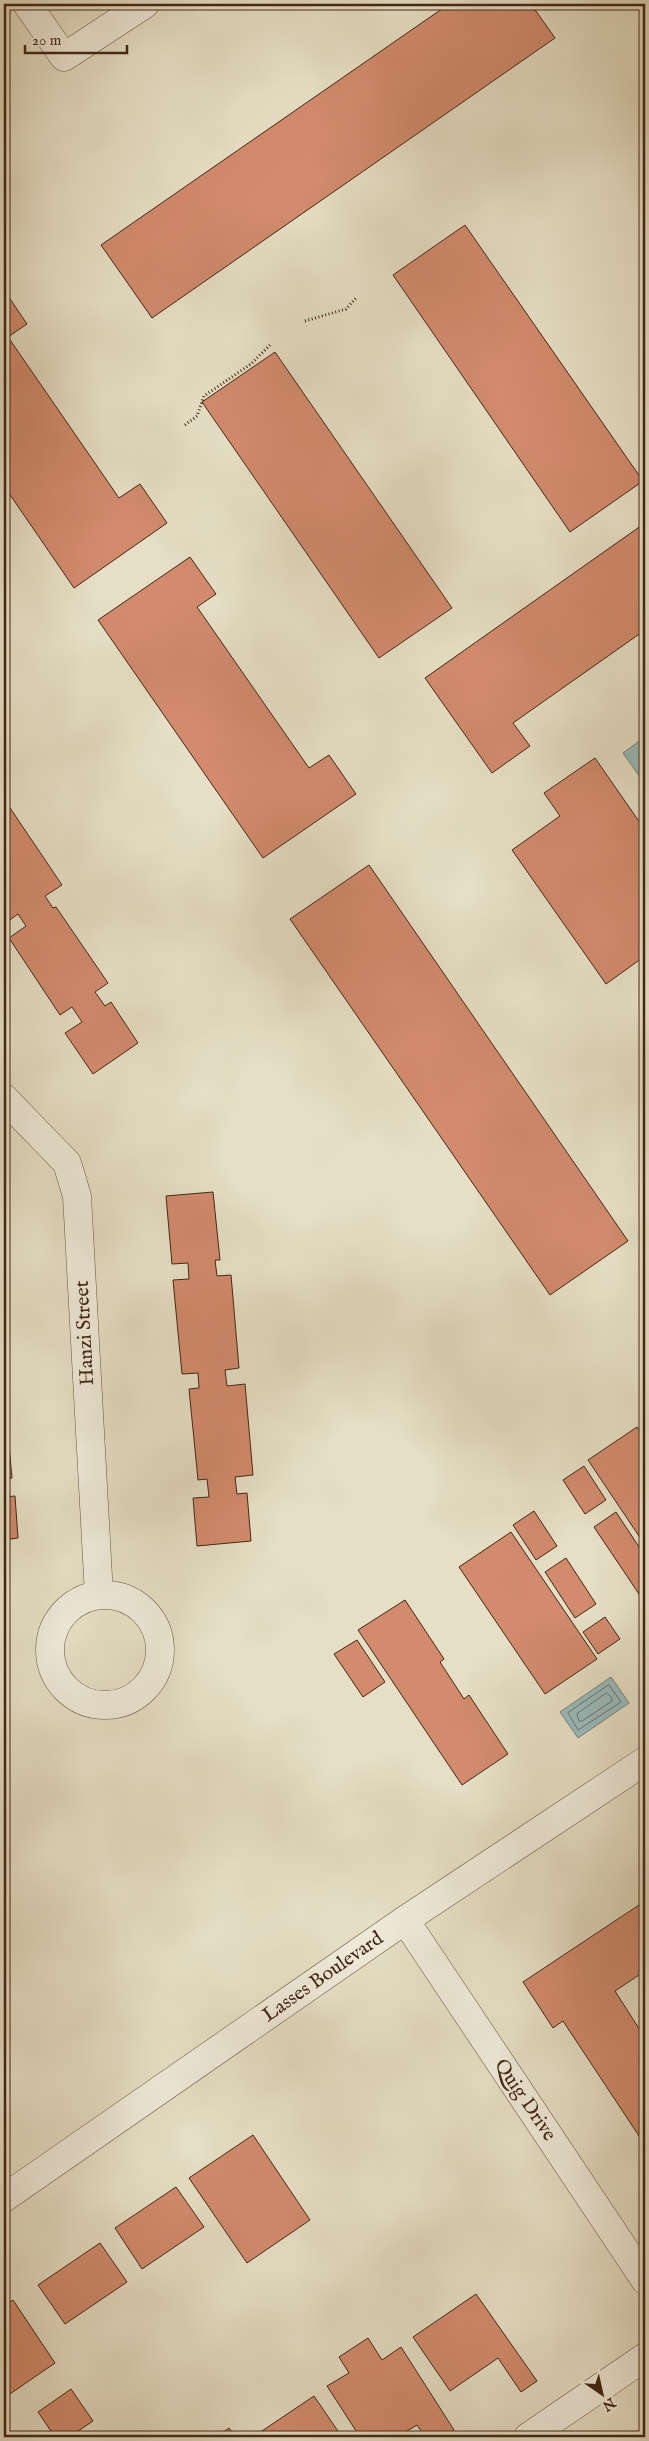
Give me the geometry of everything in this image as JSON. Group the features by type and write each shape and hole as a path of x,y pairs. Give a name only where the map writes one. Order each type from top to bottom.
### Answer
{"street":[{"path":"27,4 64,58 137,6"},
{"name":"Hanzi Street","path":"4,1098 67,1163 77,1196 99,1595"},
{"path":"99,1595 114,1595 140,1607 150,1618 157,1630 160,1645 160,1659 148,1685 124,1702 110,1705 95,1705 69,1693 56,1676 49,1656 50,1641 54,1627 62,1615 85,1598 99,1595"},
{"name":"Lasses Boulevard","path":"4,2198 405,1920 645,1761"},
{"name":"Quig Drive","path":"405,1920 645,2280"},
{"path":"528,2437 645,2357"}],"path":[{"path":"305,321 346,309 356,298"},
{"path":"185,425 197,416 204,396 252,364 270,345"}],"water":[{"path":"645,737 645,784 623,753"},
{"path":"611,1677 629,1703 578,1738 560,1712"}],"building":[{"path":"449,4 531,4 555,38 152,318 101,245"},
{"path":"465,225 643,481 570,532 393,275"},
{"path":"4,290 27,324 8,337 119,498 140,484 167,523 74,588 4,486"},
{"path":"275,352 452,608 379,658 202,402"},
{"path":"645,523 645,630 513,723 530,746 492,773 425,678"},
{"path":"190,557 216,594 197,607 309,768 329,755 356,794 263,858 98,620"},
{"path":"595,758 645,830 645,956 606,984 512,850 560,816 544,793"},
{"path":"4,799 62,885 45,896 53,908 56,907 108,983 95,992 105,1006 111,1002 138,1043 93,1074 65,1033 82,1022 72,1007 60,1015 9,938 26,926 18,914 7,922 4,918"},
{"path":"369,865 628,1241 550,1295 290,919"},
{"path":"213,1192 220,1260 215,1260 217,1276 231,1275 239,1368 225,1370 227,1386 245,1384 253,1475 235,1477 237,1494 247,1493 251,1541 197,1546 193,1498 209,1497 207,1479 198,1480 189,1389 199,1388 198,1373 182,1374 173,1280 189,1279 188,1263 172,1264 166,1196"},
{"path":"4,1390 12,1478 4,1479"},
{"path":"637,1427 645,1439 645,1545 588,1460"},
{"path":"584,1466 606,1500 585,1514 563,1480"},
{"path":"15,1496 18,1538 4,1540 4,1497"},
{"path":"534,1511 557,1546 536,1560 513,1525"},
{"path":"616,1512 645,1556 645,1594 641,1597 594,1527"},
{"path":"511,1532 597,1659 545,1694 459,1567"},
{"path":"566,1558 596,1604 575,1618 545,1572"},
{"path":"405,1600 444,1659 440,1662 464,1699 469,1695 508,1754 462,1785 358,1630"},
{"path":"605,1617 620,1639 598,1654 583,1632"},
{"path":"357,1640 385,1682 363,1697 334,1654"},
{"path":"645,1901 645,1971 615,1991 645,2038 645,2145 563,2021 553,2028 523,1982"},
{"path":"253,2135 310,2220 247,2263 189,2178"},
{"path":"176,2187 204,2227 142,2269 115,2228"},
{"path":"100,2243 127,2282 65,2324 38,2285"},
{"path":"476,2294 537,2381 521,2392 498,2358 450,2391 413,2337"},
{"path":"13,2300 55,2363 7,2396 4,2392 4,2306"},
{"path":"368,2338 382,2360 401,2347 454,2430 444,2437 425,2437 417,2425 397,2437 360,2437 327,2386 349,2373 339,2357"},
{"path":"71,2389 93,2421 69,2437 55,2437 38,2412"},
{"path":"314,2396 342,2437 253,2437"},
{"path":"229,2428 236,2437 216,2437"}]}
